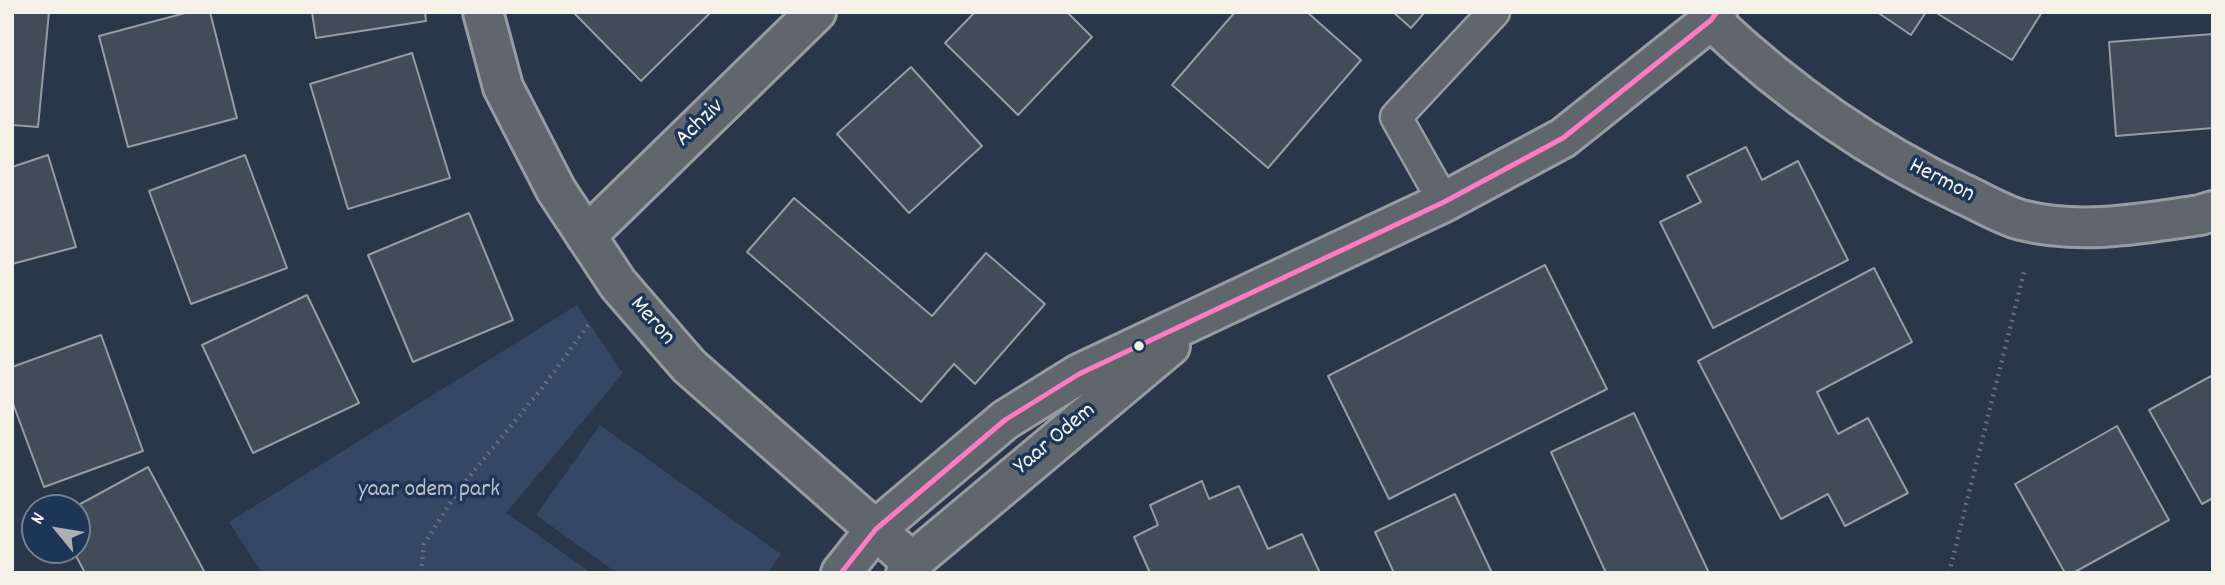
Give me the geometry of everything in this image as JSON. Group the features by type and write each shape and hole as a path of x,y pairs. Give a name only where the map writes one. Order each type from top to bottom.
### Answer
{"street":[{"name":"Meron","path":"483,12 503,87 556,191 618,284 689,366 876,529 909,568"},
{"name":"Achziv","path":"586,236 816,12"},
{"name":"Yaar Odem","path":"841,573 876,529 1004,420 1079,374 1444,202 1563,138 1714,16"},
{"name":"Hermon","path":"1714,16 1760,67 1852,134 1951,188 2020,220 2105,229 2213,211"},
{"name":"Yaar Odem","path":"909,568 1211,312"}],"lane":[{"path":"1444,202 1396,117 1494,12"}],"path":[{"path":"1949,573 2037,222"},
{"path":"421,573 424,544 460,488 542,387 618,284"}],"green space":[{"name":"yaar odem park","path":"577,305 623,373 506,513 592,573 262,573 229,522"},
{"path":"600,425 781,554 768,573 617,573 536,515"}],"building":[{"path":"12,12 49,12 38,127 12,125"},
{"path":"189,12 210,12 237,118 128,147 99,36"},
{"path":"312,12 425,12 426,21 316,38"},
{"path":"573,12 711,12 641,81"},
{"path":"975,12 1067,12 1092,37 1018,115 945,43"},
{"path":"1235,12 1307,12 1361,60 1268,168 1172,85"},
{"path":"1393,12 1425,12 1411,28"},
{"path":"1877,12 1926,12 1911,35"},
{"path":"1935,12 2042,12 2012,60"},
{"path":"2213,34 2213,128 2116,136 2109,42"},
{"path":"412,53 450,178 348,209 310,84"},
{"path":"911,67 982,146 909,213 837,134"},
{"path":"1746,147 1762,180 1798,161 1848,260 1713,328 1660,222 1701,202 1687,176"},
{"path":"48,155 76,247 12,264 12,167"},
{"path":"245,155 287,268 191,304 149,191"},
{"path":"794,198 932,316 986,253 1045,304 975,384 954,364 921,402 747,252"},
{"path":"469,213 513,320 413,362 368,255"},
{"path":"1545,265 1607,389 1389,499 1328,376"},
{"path":"1874,268 1912,342 1817,392 1838,434 1868,418 1908,493 1845,526 1828,494 1781,519 1698,361"},
{"path":"307,295 359,403 253,453 202,345"},
{"path":"101,335 143,451 44,487 12,401 12,367"},
{"path":"2213,375 2213,498 2202,504 2149,410"},
{"path":"1634,413 1709,573 1606,573 1551,452"},
{"path":"2117,426 2169,520 2073,573 2065,573 2015,484"},
{"path":"148,467 205,573 85,573 80,564 91,564 91,498"},
{"path":"1202,481 1209,499 1239,486 1268,549 1302,534 1320,573 1150,573 1134,537 1158,525 1150,505"},
{"path":"1455,494 1492,573 1394,573 1375,532"}],"transit line":[{"path":"841,573 876,529 1005,420 1079,374 1444,202 1563,138 1711,20 1717,12"}]}
